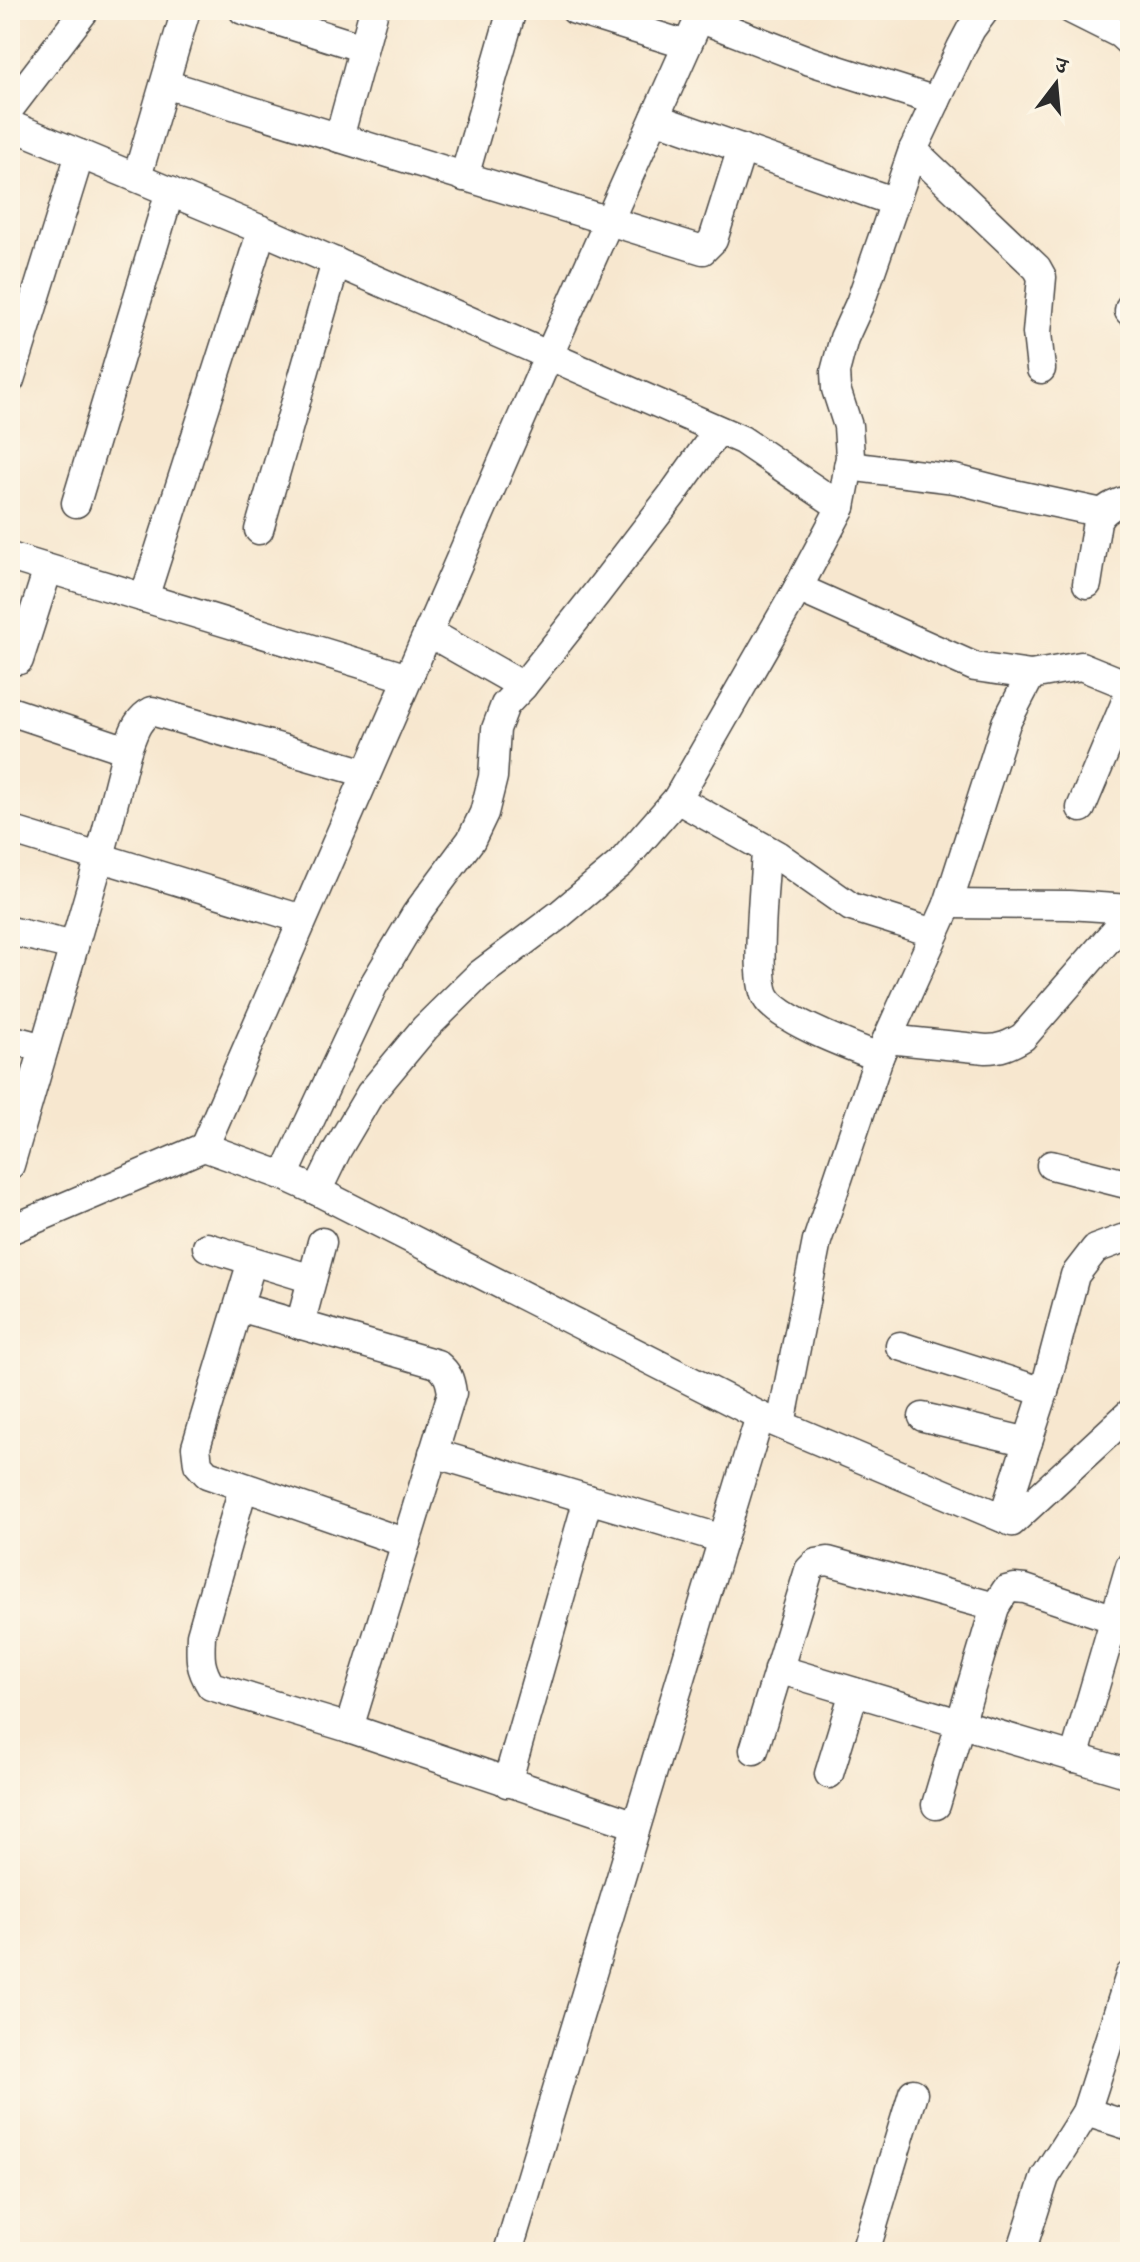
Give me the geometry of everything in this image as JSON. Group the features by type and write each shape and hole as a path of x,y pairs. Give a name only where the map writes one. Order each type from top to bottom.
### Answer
{"street":[{"path":"41,67 58,10"},
{"path":"10,108 85,10"},
{"path":"137,177 186,10"},
{"path":"339,138 374,10"},
{"path":"464,177 512,10"},
{"path":"575,10 687,45"},
{"path":"317,1191 370,1094 425,1028 479,975 559,915 621,863 677,799 798,588 841,507 850,457 848,426 836,389 835,372 844,338 860,303 913,150 971,29 985,10"},
{"path":"1072,10 1120,34 1130,43"},
{"path":"260,13 363,48"},
{"path":"204,1147 701,14 810,61 936,101"},
{"path":"165,84 703,250 713,240 742,148"},
{"path":"655,118 895,202"},
{"path":"10,125 262,230 742,440 841,507"},
{"path":"913,150 1037,268 1042,277 1037,333 1041,369"},
{"path":"10,380 80,154"},
{"path":"76,503 170,191"},
{"path":"144,598 262,230"},
{"path":"259,530 336,262"},
{"path":"284,1176 373,986 416,914 478,826 493,777 496,729 505,705 663,507 718,430"},
{"path":"848,466 955,479 1102,513"},
{"path":"1087,584 1097,521 1109,506 1130,499"},
{"path":"10,557 408,678"},
{"path":"19,660 48,569"},
{"path":"798,588 975,667 1031,675 1081,666 1130,689 1081,808"},
{"path":"428,632 523,686"},
{"path":"508,2252 723,1539 770,1420 817,1241 883,1048 948,904 1006,723 1031,675"},
{"path":"10,711 127,750"},
{"path":"11,1157 100,857 127,750 144,715 152,711 366,773"},
{"path":"677,799 766,850 851,907 934,933"},
{"path":"10,830 302,919"},
{"path":"766,850 760,976 766,997 786,1015 835,1039 883,1048 986,1049 1010,1045 1023,1037 1130,912"},
{"path":"948,904 1069,905 1130,912"},
{"path":"10,931 74,946"},
{"path":"10,1039 44,1048"},
{"path":"10,1230 204,1147 317,1191 770,1420 1012,1522 1130,1413"},
{"path":"1051,1165 1130,1185"},
{"path":"1003,1518 1044,1392 1075,1275 1095,1249 1122,1239 1130,1241"},
{"path":"300,1325 322,1242"},
{"path":"207,1247 312,1279"},
{"path":"252,1261 196,1447 198,1464 207,1474 243,1488 406,1543"},
{"path":"239,1307 437,1364 447,1372 452,1393 349,1728"},
{"path":"900,1346 1044,1392"},
{"path":"923,1417 1028,1442"},
{"path":"433,1453 723,1539"},
{"path":"243,1488 201,1635 200,1660 203,1674 211,1686 349,1728 636,1825"},
{"path":"507,1783 588,1499"},
{"path":"754,1750 809,1570 816,1563 828,1561 995,1607"},
{"path":"1074,1758 1123,1622 1130,1566"},
{"path":"936,1805 995,1607 1006,1590 1025,1589 1123,1622"},
{"path":"778,1669 1130,1774"},
{"path":"829,1774 854,1692"},
{"path":"1021,2252 1045,2177 1086,2112 1130,1975"},
{"path":"865,2252 913,2093"},
{"path":"1086,2112 1130,2126"}]}
